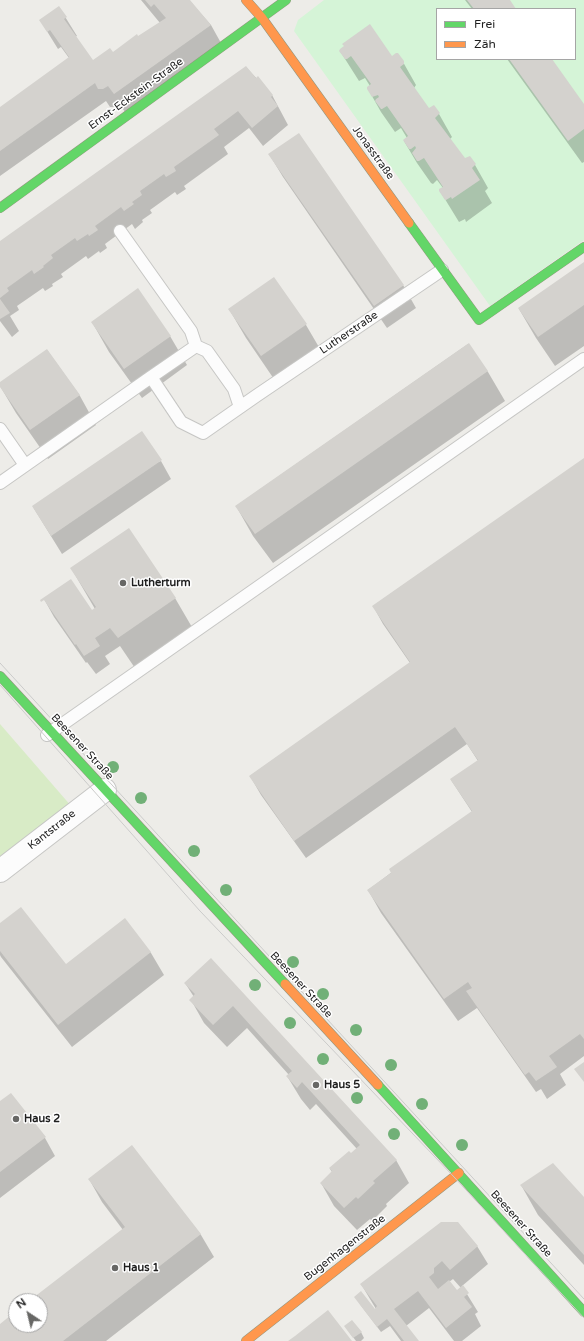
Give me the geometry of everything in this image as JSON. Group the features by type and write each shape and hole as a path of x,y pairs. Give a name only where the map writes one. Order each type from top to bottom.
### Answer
{"street":[{"name":"Jonasstraße","path":"246,0 262,18 479,320 584,247"},
{"name":"Ernst-Eckstein-Straße","path":"0,208 286,0"},
{"name":"Beesener Straße","path":"0,676 48,733 105,790 459,1174 584,1312"},
{"name":"Kantstraße","path":"0,871 105,790"},
{"name":"Bugenhagenstraße","path":"246,1341 459,1174"}],"lane":[{"path":"120,231 191,331 196,346 207,351 234,389 240,407"},
{"name":"Lutherstraße","path":"151,377 181,422 203,433 442,270"},
{"path":"0,483 196,346"},
{"path":"48,733 584,359"},
{"path":"0,430 25,465"}],"green space":[{"path":"324,0 584,0 584,240 490,306 294,31 298,20"},
{"path":"0,724 72,807 0,862"}],"building":[{"path":"145,0 190,0 211,25 114,94 108,86 103,89 98,89 95,83 0,151 0,107 69,57 50,30 47,32 39,20 59,6 67,17 64,19 93,60 110,48 113,52 137,34 138,36 166,18 154,4 151,7"},
{"path":"467,0 510,0 515,8 473,8"},
{"path":"370,24 392,56 398,53 404,61 404,64 400,67 429,108 434,105 440,113 435,118 465,158 470,156 476,164 472,168 480,180 452,199 451,197 445,200 439,191 439,189 443,187 424,158 417,161 412,153 416,148 415,146 409,149 403,140 408,136 387,106 381,109 375,101 379,97 378,95 372,97 367,89 367,87 371,84 351,56 345,59 339,51 344,46 342,44"},
{"path":"510,60 553,60 584,104 584,129 568,141"},
{"path":"246,66 256,78 258,76 273,95 271,97 278,106 252,128 238,111 214,129 219,135 174,167 176,171 166,177 164,174 140,191 142,195 132,202 134,204 124,211 121,207 95,226 98,230 89,236 88,234 77,241 75,238 51,255 53,258 43,266 44,267 34,274 32,270 7,288 9,291 0,298 0,241"},
{"path":"299,133 404,285 374,306 268,154"},
{"path":"584,262 584,305 538,337 518,308"},
{"path":"274,277 307,324 261,356 228,309"},
{"path":"138,288 171,336 124,369 91,322"},
{"path":"0,299 10,313 0,319"},
{"path":"469,343 488,371 255,534 235,506"},
{"path":"47,349 80,395 30,430 0,387 0,382"},
{"path":"142,431 162,460 51,536 32,506"},
{"path":"584,458 584,1039 580,1034 549,1056 557,1067 536,1081 529,1072 525,1075 466,991 472,988 468,982 444,999 367,890 391,873 389,869 472,811 450,779 478,760 455,727 294,841 249,776 410,662 372,606"},
{"name":"Lutherturm","path":"129,528 176,598 118,638 110,628 95,638 100,646 84,656 44,600 41,602 40,600 71,579 92,610 96,607 70,568"},
{"path":"21,907 66,964 125,918 151,952 58,1025 0,951 0,923"},
{"name":"Haus 5","path":"211,958 397,1160 373,1181 375,1183 358,1199 356,1197 344,1208 320,1183 332,1171 329,1168 349,1151 351,1153 360,1145 302,1082 297,1088 286,1076 292,1071 233,1006 213,1025 189,1000 195,994 184,983"},
{"path":"584,1062 584,1082 574,1069"},
{"name":"Haus 2","path":"11,1093 46,1137 0,1172 0,1101"},
{"name":"Haus 1","path":"132,1145 201,1234 63,1341 0,1341 0,1324 8,1318 8,1333 48,1333 48,1293 39,1293 125,1227 88,1179"},
{"path":"553,1163 584,1197 584,1255 520,1185"},
{"path":"441,1222 458,1222 478,1246 450,1270 442,1261 434,1268 434,1273 429,1277 438,1289 449,1280 457,1290 463,1285 469,1293 464,1297 472,1307 446,1328 418,1291 394,1309 419,1341 404,1341 387,1319 377,1327 354,1297 361,1291 375,1309 377,1306 360,1284"},
{"path":"328,1310 352,1341 288,1341 295,1336"},
{"path":"352,1320 362,1332 353,1338 344,1326"}],"tram line":[{"path":"0,663 584,1299"},
{"path":"0,685 200,911 455,1178 584,1318"}],"traffic: fast":[{"path":"0,208 286,0"},
{"path":"409,223 479,320 584,247"},
{"path":"0,676 285,984"},
{"path":"378,1085 584,1312"}],"traffic: slow":[{"path":"246,0 262,18 409,223"},
{"path":"285,984 378,1085"},
{"path":"246,1341 459,1173"}],"place":[{"name":"Lutherturm","path":"123,583"},
{"name":"Haus 5","path":"316,1085"},
{"name":"Haus 2","path":"16,1119"},
{"name":"Haus 1","path":"115,1268"}]}
